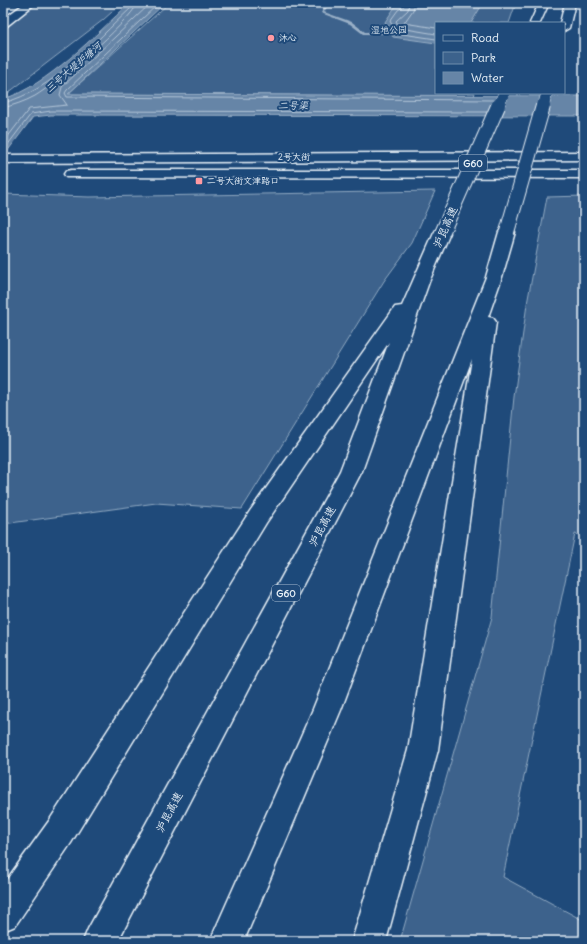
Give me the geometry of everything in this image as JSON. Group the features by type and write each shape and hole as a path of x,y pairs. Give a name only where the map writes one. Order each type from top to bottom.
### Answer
{"main road":[{"path":"3,24 31,3"},
{"path":"535,22 544,3"},
{"path":"565,24 570,3"},
{"name":"沪昆高速","path":"100,941 351,471 420,282 504,94"},
{"path":"227,941 327,710 494,277 547,94"},
{"name":"2号大街","path":"3,159 584,156"},
{"name":"2号大街","path":"55,174 584,174"},
{"path":"369,941 423,750 456,516 494,277"},
{"path":"3,914 64,825 258,517 420,282"}],"green space":[{"path":"37,3 122,3 103,20 8,93 3,94 3,26"},
{"name":"湿地公园","path":"169,3 516,3 509,22 435,22 435,94 475,94 474,96 68,94"},
{"path":"435,191 412,243 384,281 242,509 156,503 3,524 3,194 89,197"},
{"path":"584,196 584,536 575,534 503,877 584,921 584,941 400,941 492,617 514,397 527,304 547,197"}],"water":[{"path":"130,3 165,3 68,94 584,96 584,116 51,115 33,117 3,157 3,99 19,93 53,72"},
{"path":"404,3 473,3 482,5 472,22 435,22 435,43 393,37 385,22 395,7"}],"waterway":[{"path":"331,3 327,5 322,12 351,23 364,33 392,33"}],"place":[{"name":"沐心","path":"271,38"},
{"name":"二号大街文津路口","path":"199,181"}],"water label":[{"name":"三号大堤护塘河","path":"73,67"},
{"name":"二号渠","path":"293,105"}]}
